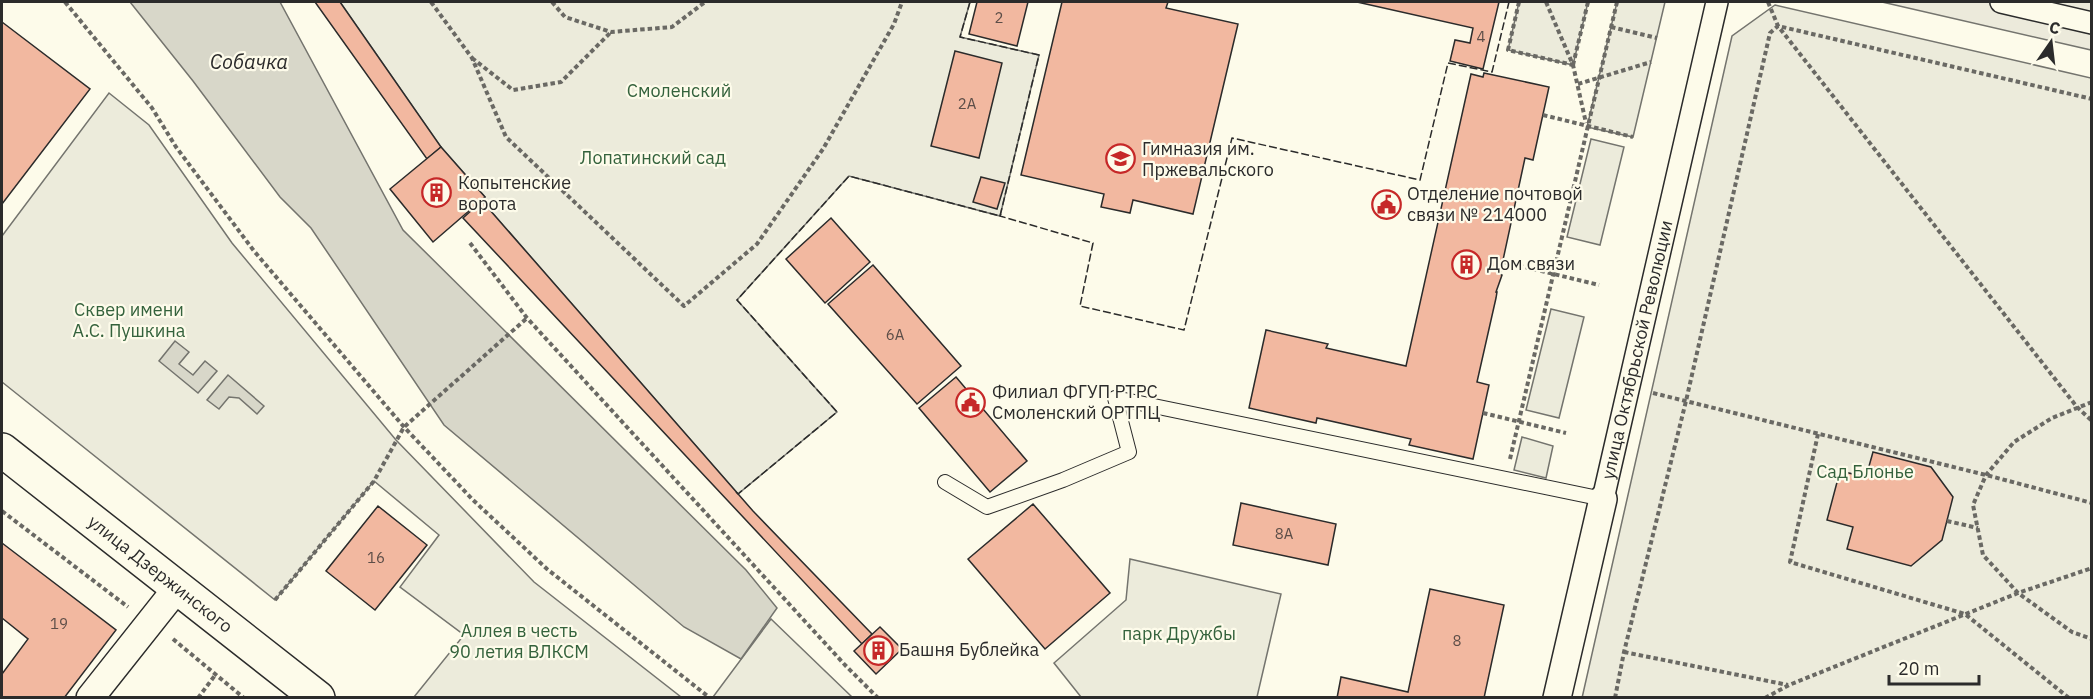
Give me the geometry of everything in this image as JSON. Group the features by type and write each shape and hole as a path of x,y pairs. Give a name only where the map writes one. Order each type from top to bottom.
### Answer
{"main road":[{"name":"улица Дзержинского","path":"2,450 318,698"}],"street":[{"name":"улица Октябрьской Революции","path":"1557,698 1717,2"},
{"path":"2001,2 2091,23"},
{"path":"90,698 178,587"}],"lane":[{"path":"945,482 987,507 1063,480 1129,452 1114,398 1604,499"}],"path":[{"path":"65,2 152,108 176,147 254,251 404,427 473,500 547,569 710,698"},
{"path":"431,2 472,58 507,137 684,306 757,244 823,149 894,24 902,2"},
{"path":"552,2 565,17 611,32 672,27 705,2"},
{"path":"1519,2 1508,50 1573,65"},
{"path":"1546,2 1573,65 1587,127"},
{"path":"1573,65 1588,2"},
{"path":"1505,478 1617,2"},
{"path":"1768,2 1778,26 2077,407 2091,421"},
{"path":"1778,26 2091,99"},
{"path":"1615,698 1770,33 1778,26"},
{"path":"1611,27 1657,38"},
{"path":"472,58 513,90 561,82 611,32"},
{"path":"1578,84 1651,62"},
{"path":"1543,116 1633,137"},
{"path":"470,243 527,318 845,665 878,698"},
{"path":"1504,262 1599,285"},
{"path":"275,600 374,481 404,427 527,318"},
{"path":"1630,388 2091,503"},
{"path":"2091,402 2052,418 2014,442 1986,475 1973,505 1983,555 2018,592 2072,632 2091,639"},
{"path":"1483,412 1566,433"},
{"path":"1818,434 1790,562 1965,614 2069,698"},
{"path":"2,511 150,622 244,698"},
{"path":"1947,521 1978,528"},
{"path":"1765,698 1789,685 2018,592 2091,568"},
{"path":"1624,652 1789,685"},
{"path":"198,698 216,674"}],"green space":[{"name":"Лопатинский сад","path":"340,2 970,2 960,37 1039,55 1000,216 849,176 737,300 837,412 738,494 482,201 485,197 441,147"},
{"path":"1519,2 1588,2 1573,65 1508,50"},
{"path":"1617,2 1665,2 1633,137 1587,127"},
{"name":"Сад Блонье","path":"1775,5 2091,78 2091,697 1582,698 1732,36"},
{"name":"Cквер имени А.С. Пушкина","path":"109,93 149,125 232,243 396,440 534,582 681,697 414,697 464,635 400,587 439,535 374,481 275,600 2,382 2,236"},
{"path":"1591,139 1624,147 1600,245 1567,237"},
{"path":"1551,309 1584,317 1559,418 1526,410"},
{"path":"1522,437 1553,446 1546,478 1514,470"},
{"name":"парк Дружбы","path":"1130,559 1281,594 1257,697 1081,697 1054,663 1126,600"},
{"path":"771,619 852,697 713,697"}],"shaded area":[{"path":"1882,2 2091,2 2091,50"}],"water":[{"name":"Собачка","path":"130,2 280,2 403,230 746,570 777,608 741,659 684,627 444,425 311,228 280,197"},
{"path":"175,341 189,352 179,364 193,375 205,361 217,371 198,393 159,361"},
{"path":"228,375 264,406 257,414 239,398 229,397 219,409 207,400"}],"building":[{"path":"315,2 340,2 441,147 427,159"},
{"path":"977,2 1028,2 1017,46 969,34"},
{"path":"1062,2 1168,2 1166,8 1238,24 1193,214 1133,200 1130,213 1101,207 1104,194 1021,175"},
{"path":"1357,2 1499,2 1483,69 1450,61 1455,40 1470,43 1473,28"},
{"path":"2,22 90,89 2,204"},
{"path":"955,51 1002,63 979,158 931,146"},
{"name":"Дом связи","path":"1484,73 1549,87 1533,160 1525,158 1500,274 1502,275 1496,292 1477,382 1489,385 1473,459 1409,445 1411,439 1317,418 1316,423 1249,408 1266,330 1328,344 1326,348 1406,366 1471,74 1483,77"},
{"name":"Копытенские ворота","path":"441,147 485,197 433,242 390,189"},
{"path":"981,177 1005,183 997,209 973,202"},
{"path":"482,201 753,511 872,634 862,644 463,218"},
{"path":"831,218 870,262 825,303 786,259"},
{"path":"873,265 961,366 917,404 828,304"},
{"path":"956,377 1027,461 990,492 919,408"},
{"path":"1873,452 1931,467 1953,497 1942,540 1911,566 1847,549 1853,527 1827,520 1840,471 1866,477"},
{"path":"1241,503 1336,524 1328,565 1233,545"},
{"path":"1033,504 1110,593 1045,649 968,559"},
{"path":"378,506 427,545 375,610 326,571"},
{"path":"2,543 116,630 64,698 2,698 2,674 28,639 2,618"},
{"path":"1430,589 1504,605 1484,698 1337,698 1341,677 1408,692"},
{"name":"Башня Бублейка","path":"880,627 902,649 876,674 854,651"}],"fence":[{"path":"736,492 738,494 837,412 737,300 849,176 1000,216 1039,55 960,37 970,2"},
{"path":"1001,214 1000,216 1093,243 1080,306 1184,330 1232,138 1420,180 1448,63 1492,72 1509,2"}],"place":[{"name":"Гимназия им. Пржевальского","path":"1121,159"},
{"name":"Копытенские ворота","path":"437,193"},
{"name":"Отделение почтовой связи № 214000","path":"1386,204"},
{"name":"Дом связи","path":"1466,264"},
{"name":"Филиал ФГУП РТРС Смоленский ОРТПЦ","path":"971,402"},
{"name":"Башня Бублейка","path":"878,650"}],"park label":[{"name":"Смоленский","path":"679,91"},
{"name":"Аллея в честь 90 летия ВЛКСМ","path":"519,641"}]}
